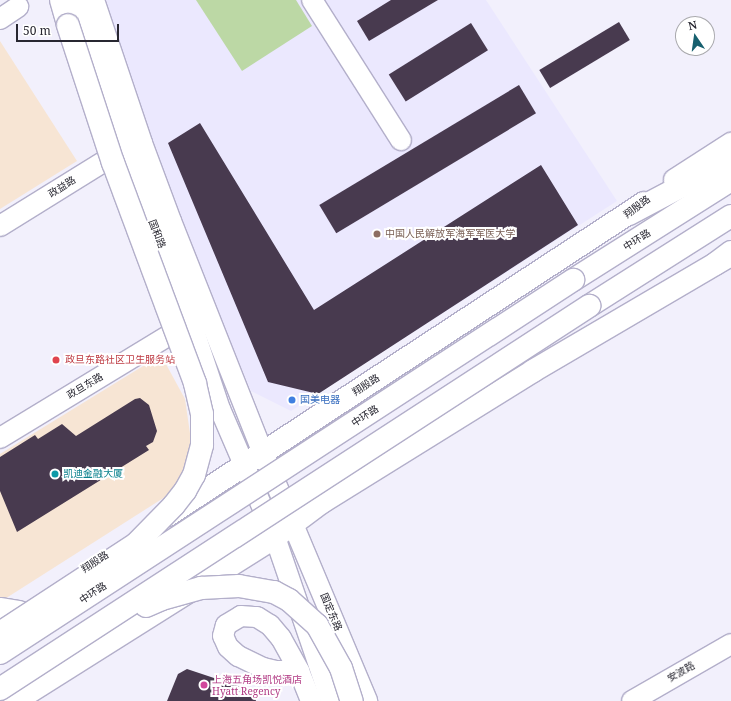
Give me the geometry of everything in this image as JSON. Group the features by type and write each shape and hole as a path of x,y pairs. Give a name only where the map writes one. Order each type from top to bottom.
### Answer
{"main road":[{"path":"0,633 136,544 174,505 185,491 194,475 202,445 202,414 195,383 113,164 61,0"},
{"name":"翔殷路","path":"0,623 10,609 244,466 629,214 666,185 731,144"},
{"path":"629,214 731,160"},
{"name":"中环路","path":"0,653 573,280 731,180"},
{"path":"0,689 589,306 731,216"},
{"path":"15,701 291,518 322,502 533,371 726,257"},
{"path":"0,694 272,531"},
{"path":"0,699 140,610 180,592 227,586 257,587 274,592 302,610 317,625 329,644 352,701"}],"street":[{"name":"国和路","path":"77,0 125,149 190,322 220,409 272,531 329,694"},
{"name":"国和路","path":"94,0 142,143 263,453 291,518"},
{"path":"312,0 401,140"},
{"path":"0,19 18,8"},
{"name":"政益路","path":"0,226 125,149"},
{"name":"政旦东路","path":"0,438 190,322"},
{"name":"国定东路","path":"291,518 367,701"},
{"name":"安波路","path":"632,701 731,644"},
{"path":"299,671 310,699 329,694"}],"shaded area":[{"name":"中国人民解放军海军军医大学","path":"104,0 486,0 617,201 291,411 251,391 199,266 123,62"},
{"path":"0,41 77,161 0,209"},
{"path":"161,355 185,399 193,454 176,490 0,602 0,454"}],"green space":[{"path":"196,0 296,0 312,26 242,71"}],"building":[{"path":"391,0 438,0 369,41 357,21"},
{"path":"619,22 630,40 550,88 539,70"},
{"path":"471,23 488,50 406,102 389,74"},
{"path":"519,85 536,113 336,233 319,205"},
{"path":"200,123 314,310 541,165 578,225 318,394 268,382 168,143"},
{"name":"凯迪金融大厦","path":"140,398 149,405 157,431 153,442 146,446 149,450 17,532 0,491 0,457 35,435 38,439 62,424 76,436 135,399"},
{"name":"上海五角场凯悦酒店 Hyatt Regency","path":"187,669 250,690 254,694 256,701 167,701 178,674"}],"place":[{"name":"中国人民解放军海军军医大学","path":"377,234"},
{"name":"政旦东路社区卫生服务站","path":"56,360"},
{"name":"国美电器","path":"292,400"},
{"name":"凯迪金融大厦","path":"55,474"},
{"name":"上海五角场凯悦酒店 Hyatt Regency","path":"204,685"}]}
